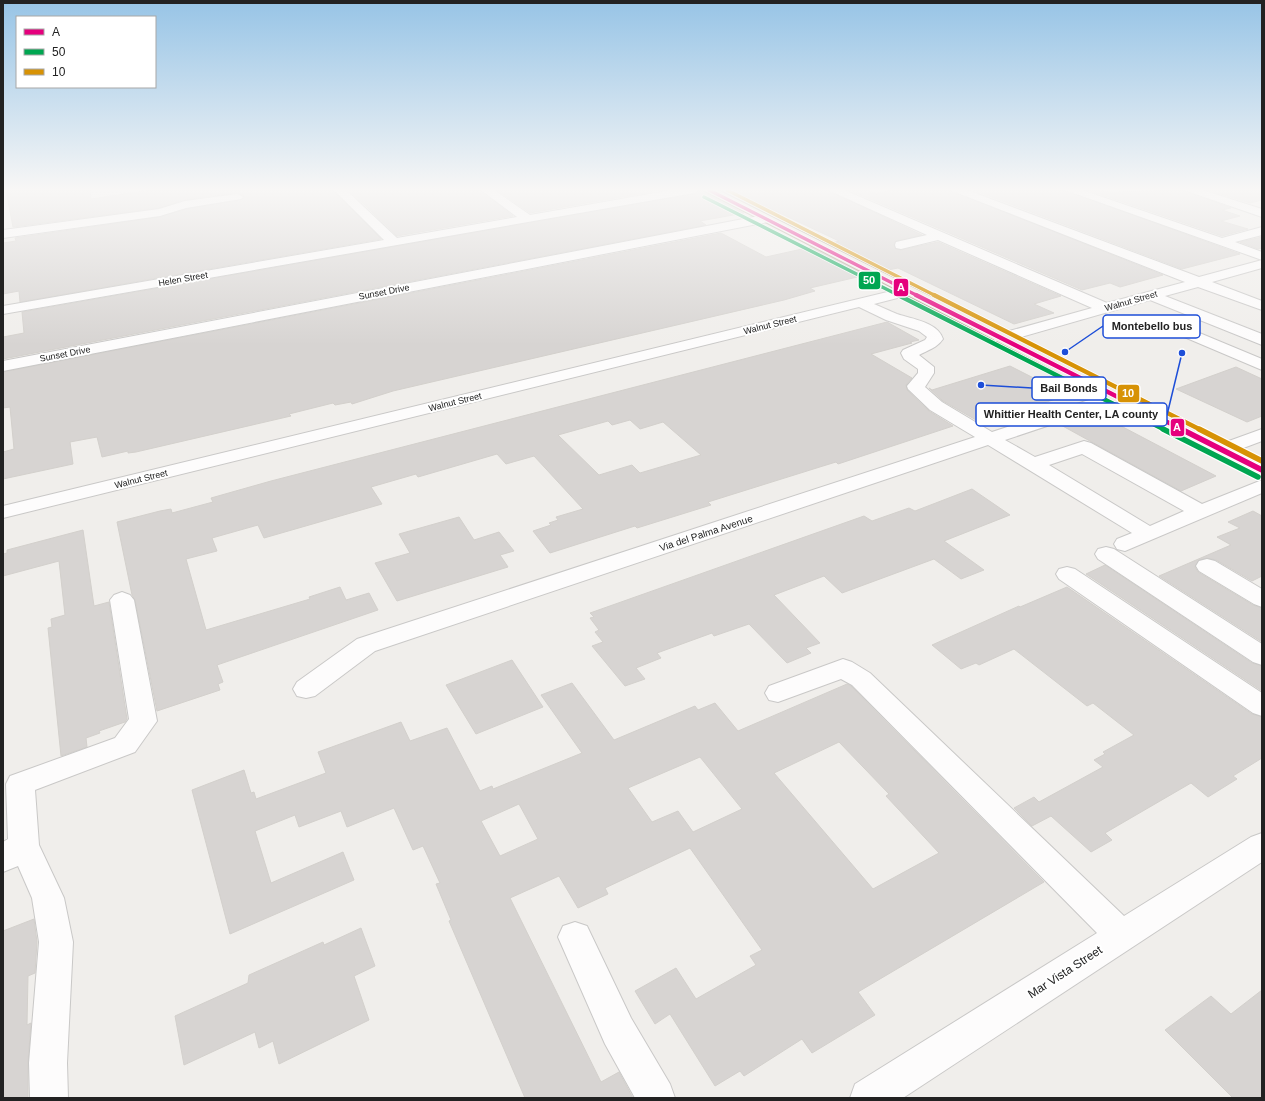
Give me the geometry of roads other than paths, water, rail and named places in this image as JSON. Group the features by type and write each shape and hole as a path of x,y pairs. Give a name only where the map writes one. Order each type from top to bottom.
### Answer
{"main road":[{"path":"808,241 1262,470"}],"street":[{"name":"Helen Street","path":"3,310 398,241"},
{"name":"Sunset Drive","path":"3,366 648,241"},
{"path":"901,245 916,241"},
{"path":"951,241 1105,308"},
{"path":"1090,241 1262,306"},
{"path":"1221,242 1262,256"},
{"name":"Walnut Street","path":"1001,338 1262,264"},
{"name":"Walnut Street","path":"3,512 908,292"},
{"path":"1149,295 1262,340"},
{"path":"861,303 891,317 924,328 934,335 935,339 931,343 909,353 910,356 926,367 926,373 916,386 917,389 936,406 1149,534"},
{"path":"1214,306 1161,322 1262,365"},
{"name":"Via del Palma Avenue","path":"306,689 366,645 1116,397"},
{"path":"1222,450 1262,435"},
{"path":"1034,464 1084,447 1201,512"},
{"path":"1262,486 1116,549 1262,656"},
{"path":"1207,566 1262,599"},
{"path":"1067,574 1262,706"},
{"path":"49,1098 48,1064 56,942 48,898 14,852 12,787 125,745 143,721 122,600"},
{"path":"778,693 843,668 860,679 1122,936"},
{"name":"Mar Vista Street","path":"869,1098 1262,846"},
{"path":"575,937 618,1031 656,1098"}],"place":[{"name":"Montebello bus","path":"1065,352"},
{"name":"Whittier Health Center, LA county","path":"1182,353"},
{"name":"Bail Bonds","path":"981,385"}]}
